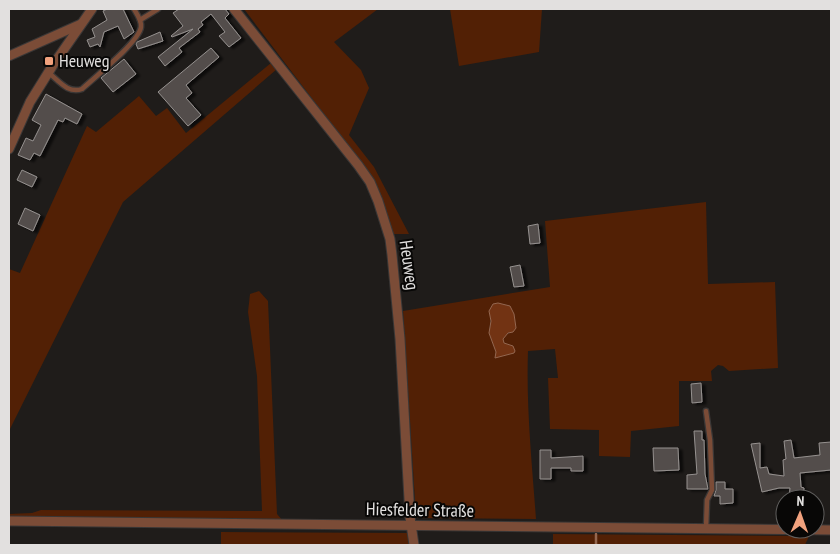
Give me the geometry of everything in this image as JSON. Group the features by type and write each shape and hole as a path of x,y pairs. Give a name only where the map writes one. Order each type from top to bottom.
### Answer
{"street":[{"path":"9,149 30,102 48,72 92,9"},
{"name":"Heuweg","path":"234,9 358,165 370,182 378,201 390,239 394,271 400,339 410,517 414,545"},
{"path":"9,56 81,24"},
{"name":"Hiesfelder Straße","path":"9,522 831,530"}],"lane":[{"path":"48,72 68,89 77,91 82,89 134,40 140,30 140,20 134,9"},
{"path":"140,20 158,9"},
{"path":"706,410 710,440 712,490 707,500 706,529"}],"shaded area":[{"path":"244,9 378,9 334,42 361,70 369,88 349,135 374,167 409,234 391,234 374,180"},
{"path":"450,9 542,9 539,52 459,66"},
{"path":"271,63 277,69 123,202 9,431 9,269 20,273 87,126 96,132 139,96 156,116 167,108 186,133"},
{"path":"706,202 708,284 775,282 778,368 729,371 723,366 718,365 711,371 712,381 679,381 679,426 631,431 630,457 599,456 599,430 550,429 548,378 558,378 555,349 528,351 529,414 536,519 418,518 416,516 403,311 550,287 545,221","holes":["502,304 510,306 510,333 505,335 503,343 513,346 514,353 496,357 489,333 491,315"]},
{"path":"259,291 268,301 277,514 283,521 9,519 9,514 32,513 41,510 262,511 257,376 248,312 250,294"},
{"path":"498,303 510,306 514,314 516,328 503,339 504,343 513,346 515,351 514,353 495,358 496,352 489,333 491,321 489,311 493,304"},
{"path":"221,532 409,533 411,545 221,545"},
{"path":"553,534 775,536 775,539 808,539 805,545 553,545"}],"building":[{"path":"107,9 123,9 134,32 124,39 118,26 104,32 100,47 98,44 90,47 87,40 95,37 92,29 107,20 103,11"},
{"path":"179,9 225,9 229,14 225,18 241,38 229,47 219,36 225,32 211,14 201,22 203,25 198,29 200,32 179,48 182,52 165,66 158,57 193,29 171,36 183,26 173,13"},
{"path":"160,32 163,41 138,49 137,42"},
{"path":"211,48 219,57 186,85 192,93 186,98 201,115 188,126 158,92"},
{"path":"124,59 136,74 113,92 101,78"},
{"path":"46,94 82,114 77,124 65,118 63,122 58,120 40,156 34,153 30,160 18,155 26,138 33,141 41,125 32,120"},
{"path":"22,170 37,177 32,187 17,180"},
{"path":"25,208 40,215 33,231 18,224"},
{"path":"538,224 540,243 530,244 528,226"},
{"path":"520,265 524,286 514,287 510,267"},
{"path":"701,383 702,402 692,403 691,384"},
{"path":"694,431 702,431 708,489 687,489 687,475 697,474"},
{"path":"791,440 794,458 820,455 819,443 831,442 831,470 800,473 801,487 804,489 779,488 762,492 751,444 760,443 760,468 767,467 769,474 784,476 783,460 786,459 784,441"},
{"path":"653,448 678,448 679,470 654,471"},
{"path":"540,450 551,450 551,458 583,456 583,471 571,471 571,468 551,468 551,479 540,479"},
{"path":"716,482 725,482 725,489 733,489 733,503 720,504 720,496 714,496"}],"waterway":[{"path":"596,534 596,545"}],"place":[{"name":"Heuweg","path":"49,61"}]}
